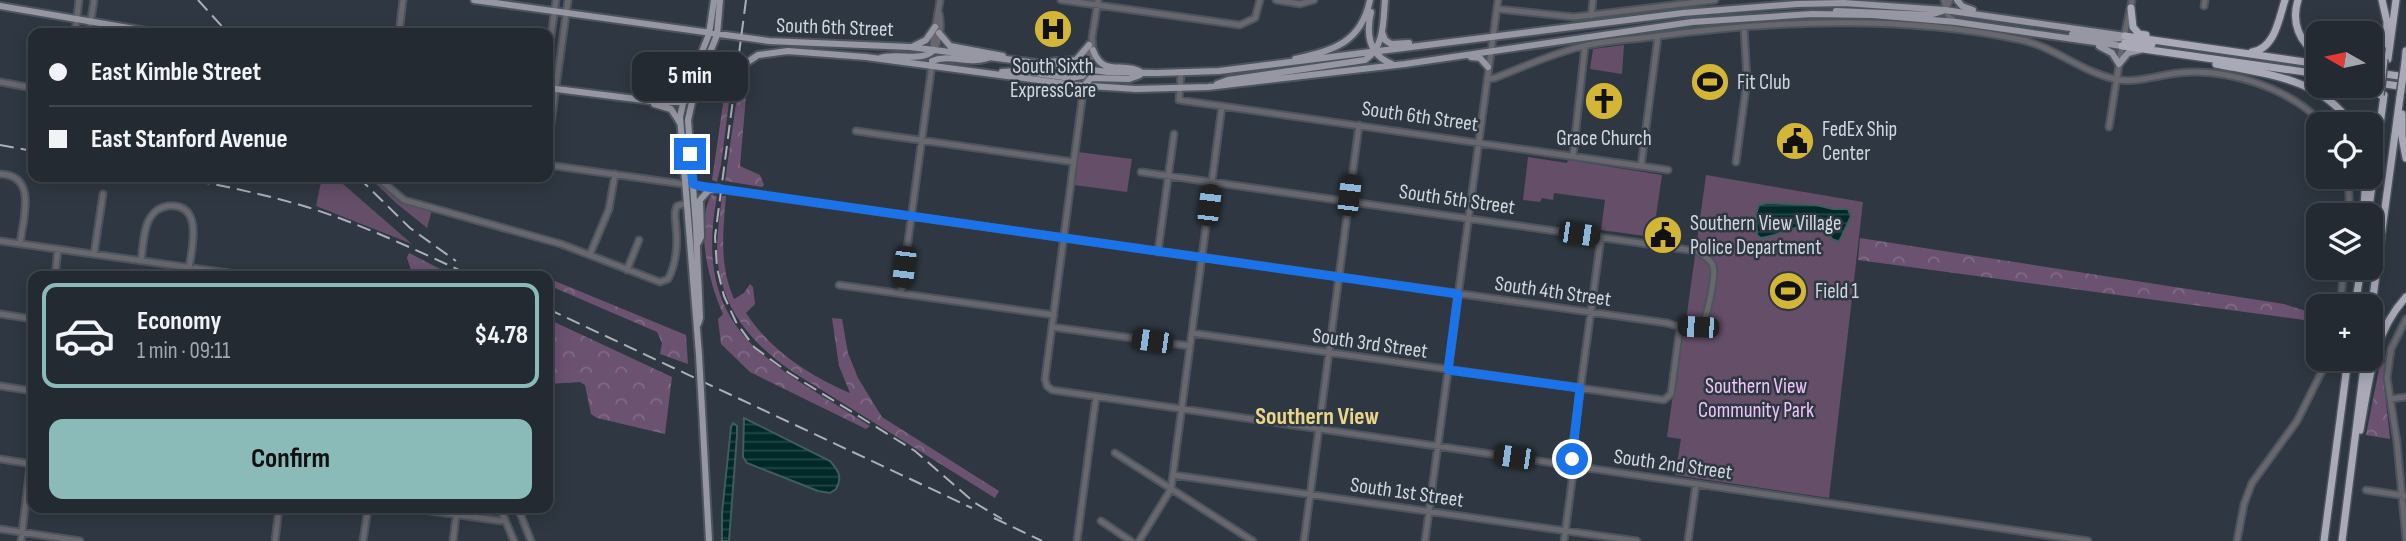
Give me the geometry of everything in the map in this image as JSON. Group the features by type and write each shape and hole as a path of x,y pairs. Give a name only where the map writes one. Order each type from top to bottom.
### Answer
{"highway":[{"path":"2237,52 2257,51 2266,46 2273,36 2285,0"},
{"path":"2298,0 2295,16 2297,29 2306,44"},
{"path":"2382,0 2387,22 2386,59"},
{"path":"2367,203 2396,0"},
{"path":"2131,4 2131,21 2135,31 2185,44"},
{"path":"2125,36 2306,62"},
{"path":"2122,46 2129,42 2176,47 2185,44"},
{"path":"2122,46 2306,72"},
{"path":"2189,55 2212,63 2282,77 2306,86 2330,101 2340,112"},
{"path":"2373,294 2406,55"},
{"path":"2384,74 2406,77"},
{"path":"2384,84 2406,87"},
{"path":"2400,97 2406,158"},
{"path":"2351,465 2361,429 2376,348 2390,317 2406,297"},
{"path":"2324,541 2346,371"},
{"path":"2342,541 2363,371"}],"main road":[{"name":"South 6th Street","path":"474,0 769,41 910,47 1087,70 1181,73 1272,66"},
{"path":"698,326 695,318 680,124 683,102 713,34 714,0"},
{"path":"709,541 699,355 698,244 687,128 692,99 713,34 720,0"},
{"path":"1371,0 1368,35 1375,52 1395,65"},
{"path":"1272,66 1333,50 1345,43 1361,25 1371,0"},
{"path":"1208,87 1228,80 1365,60 1375,52 1382,31 1385,0"},
{"path":"1911,7 1931,0"},
{"path":"1957,0 1966,9 2035,19 2050,24"},
{"path":"1272,66 1735,8 1844,3 1945,10 2125,36"},
{"path":"0,6 128,28"},
{"path":"1180,88 1395,65 1692,22 1844,10 1930,15 1945,10"},
{"path":"1816,14 1873,15 1956,22 2122,46"},
{"path":"910,47 924,42 937,30 950,46 998,54 1011,60"},
{"path":"1382,31 1385,40 1391,44 1443,38 1464,40"},
{"path":"2056,36 2074,34 2112,39 2125,36"},
{"path":"2056,36 2106,48 2112,52 2119,64 2128,52 2145,49"},
{"path":"1036,64 1076,60 1091,44 1098,62 1103,66 1136,69 1144,73"},
{"path":"878,58 899,54 923,57 934,50"},
{"name":"South 6th Street","path":"692,99 758,55 776,51 932,63 1084,86 1180,88"},
{"path":"932,63 944,57 981,61 990,57"},
{"path":"1421,61 1430,63 1474,57 1480,58 1488,67"},
{"path":"985,73 1020,71 1071,78 1082,76 1087,70"},
{"path":"1084,86 1091,78 1129,79 1144,73"},
{"path":"553,89 649,101 683,102 692,99"},
{"path":"649,101 671,109 680,124"},
{"path":"698,244 701,237 699,200 708,191 718,188"}],"street":[{"path":"76,28 79,0"},
{"path":"90,28 94,0"},
{"path":"400,28 403,0"},
{"path":"552,28 556,0"},
{"path":"553,110 568,0"},
{"path":"901,293 932,63 938,42 940,0"},
{"path":"1061,0 1098,3 1238,25 1255,18 1260,0"},
{"path":"1276,0 1300,4 1314,0"},
{"path":"1425,541 1498,0"},
{"path":"1591,16 1593,0"},
{"path":"1497,9 1564,17 1591,16 1715,0"},
{"path":"1944,0 1948,16 1956,22"},
{"path":"1945,10 1950,0"},
{"path":"1098,3 1084,86 1052,327 1190,346"},
{"path":"2109,127 2131,4"},
{"path":"1487,79 1585,46 1744,26 1869,24 1982,34 2036,44 2116,80 2190,72 2241,80 2273,89 2292,98 2309,112"},
{"path":"1736,162 1747,80 1744,26"},
{"path":"1641,166 1658,36"},
{"path":"1573,156 1585,46"},
{"path":"1180,88 1181,73"},
{"path":"0,82 28,87"},
{"name":"South 6th Street","path":"1180,88 1179,100 1668,170"},
{"path":"1139,541 1171,489 1222,106"},
{"path":"1304,541 1359,125"},
{"path":"856,131 1074,162"},
{"path":"1158,252 1174,135"},
{"name":"South 4th Street","path":"553,166 1674,324 1679,327"},
{"name":"South 5th Street","path":"1141,172 1696,251 1714,268 1705,323 1700,327 1679,327"},
{"path":"0,174 15,177 23,185 26,194 20,244"},
{"path":"590,254 609,209 615,174"},
{"path":"384,182 404,200 561,244 660,282 668,279 676,249 674,210 677,205 687,203"},
{"path":"94,254 103,194"},
{"path":"141,261 150,218 159,209 174,206 187,213 194,225 189,268"},
{"path":"1564,541 1580,388 1601,237"},
{"path":"627,270 639,240"},
{"path":"0,241 212,271"},
{"path":"56,271 58,249"},
{"path":"839,285 1054,316"},
{"path":"0,314 28,317"},
{"path":"2406,319 2396,334 2389,356 2387,378 2404,496 2406,539"},
{"name":"South 2nd Street","path":"1052,327 1045,379 1047,386 1055,391 2088,541"},
{"name":"South 3rd Street","path":"1192,333 1664,400 1669,399 1671,394 1679,327"},
{"path":"2237,541 2244,504 2252,482 2302,412 2322,371"},
{"path":"0,386 28,390"},
{"path":"1077,541 1096,397"},
{"path":"2390,399 2406,397"},
{"path":"1115,453 1253,541"},
{"path":"0,459 28,463"},
{"name":"South 1st Street","path":"1173,475 1637,541"},
{"path":"1688,541 1696,484"},
{"path":"2366,490 2404,496"},
{"path":"20,541 28,491"},
{"path":"275,541 278,513"},
{"path":"363,541 367,513"},
{"path":"453,541 457,513"},
{"path":"466,513 501,521 505,519"},
{"path":"502,513 514,541"},
{"path":"520,513 531,541"},
{"path":"1101,521 1131,541"},
{"path":"0,529 80,541"}],"green space":[{"path":"1624,45 1622,74 1590,69 1593,49"},
{"path":"748,73 740,166 760,175 764,185 762,187 725,181 740,75"},
{"path":"732,78 717,182 712,180 726,83"},
{"path":"1078,152 1132,159 1127,192 1074,185"},
{"path":"1528,157 1567,163 1568,160 1662,175 1653,237 1601,230 1605,200 1554,193 1553,200 1523,200"},
{"name":"Southern View Community Park","path":"1706,175 1863,202 1829,498 1675,475 1681,439 1667,437"},
{"path":"321,182 341,182 412,244 316,206"},
{"path":"374,182 382,182 388,191 401,200 432,210 427,228"},
{"path":"711,195 717,196 712,243 716,281 728,313 747,339 772,362 870,426 866,429 750,372 721,344 718,319 723,314 713,287 704,239 706,208"},
{"path":"722,196 726,196 723,248 729,286 734,299 744,293 750,284 753,287 755,304 746,313 767,339 792,361 820,379 850,393 839,366 832,318 842,319 848,353 858,378 882,417 999,491 995,498 796,374 752,337 731,306 719,270 717,243"},
{"path":"1860,238 2284,304 2306,311 2306,320 1858,260"},
{"path":"409,253 444,271 411,271 407,258"},
{"path":"553,280 686,335 688,364 660,354 662,343 657,332 553,287"},
{"path":"553,321 672,377 665,434 597,418 591,414 585,385 580,382 553,384"},
{"path":"2385,363 2384,384 2390,439 2366,435 2379,371 2383,371"}],"shaded area":[{"path":"1767,203 1848,209 1851,216 1839,242 1832,239 1827,229 1810,225 1761,238 1757,235 1756,214 1759,205"},
{"path":"744,418 830,461 839,474 836,489 830,493 818,491 747,463 743,457"},
{"path":"733,423 737,426 737,435 729,541 722,541 722,513"}],"railway":[{"path":"198,0 223,28"},
{"path":"746,0 715,237 717,268 724,296 736,322 754,347 789,373 915,451 975,503 1002,519"},
{"path":"0,145 28,150"},
{"path":"201,182 275,198 328,214 461,271"},
{"path":"363,182 410,228 456,261"},
{"path":"553,311 972,508"},
{"path":"994,518 1042,541"}],"place":[{"name":"South Sixth ExpressCare","path":"1053,29"},
{"name":"Fit Club","path":"1710,82"},
{"name":"Grace Church","path":"1604,101"},
{"name":"FedEx Ship Center","path":"1795,141"},
{"name":"Southern View Village Police Department","path":"1663,235"},
{"name":"Field 1","path":"1788,291"}],"district":[{"name":"Southern View","path":"1317,416"}],"route":[{"path":"690,154 693,184 700,186 1458,294 1448,370 1580,388 1572,459"}]}
